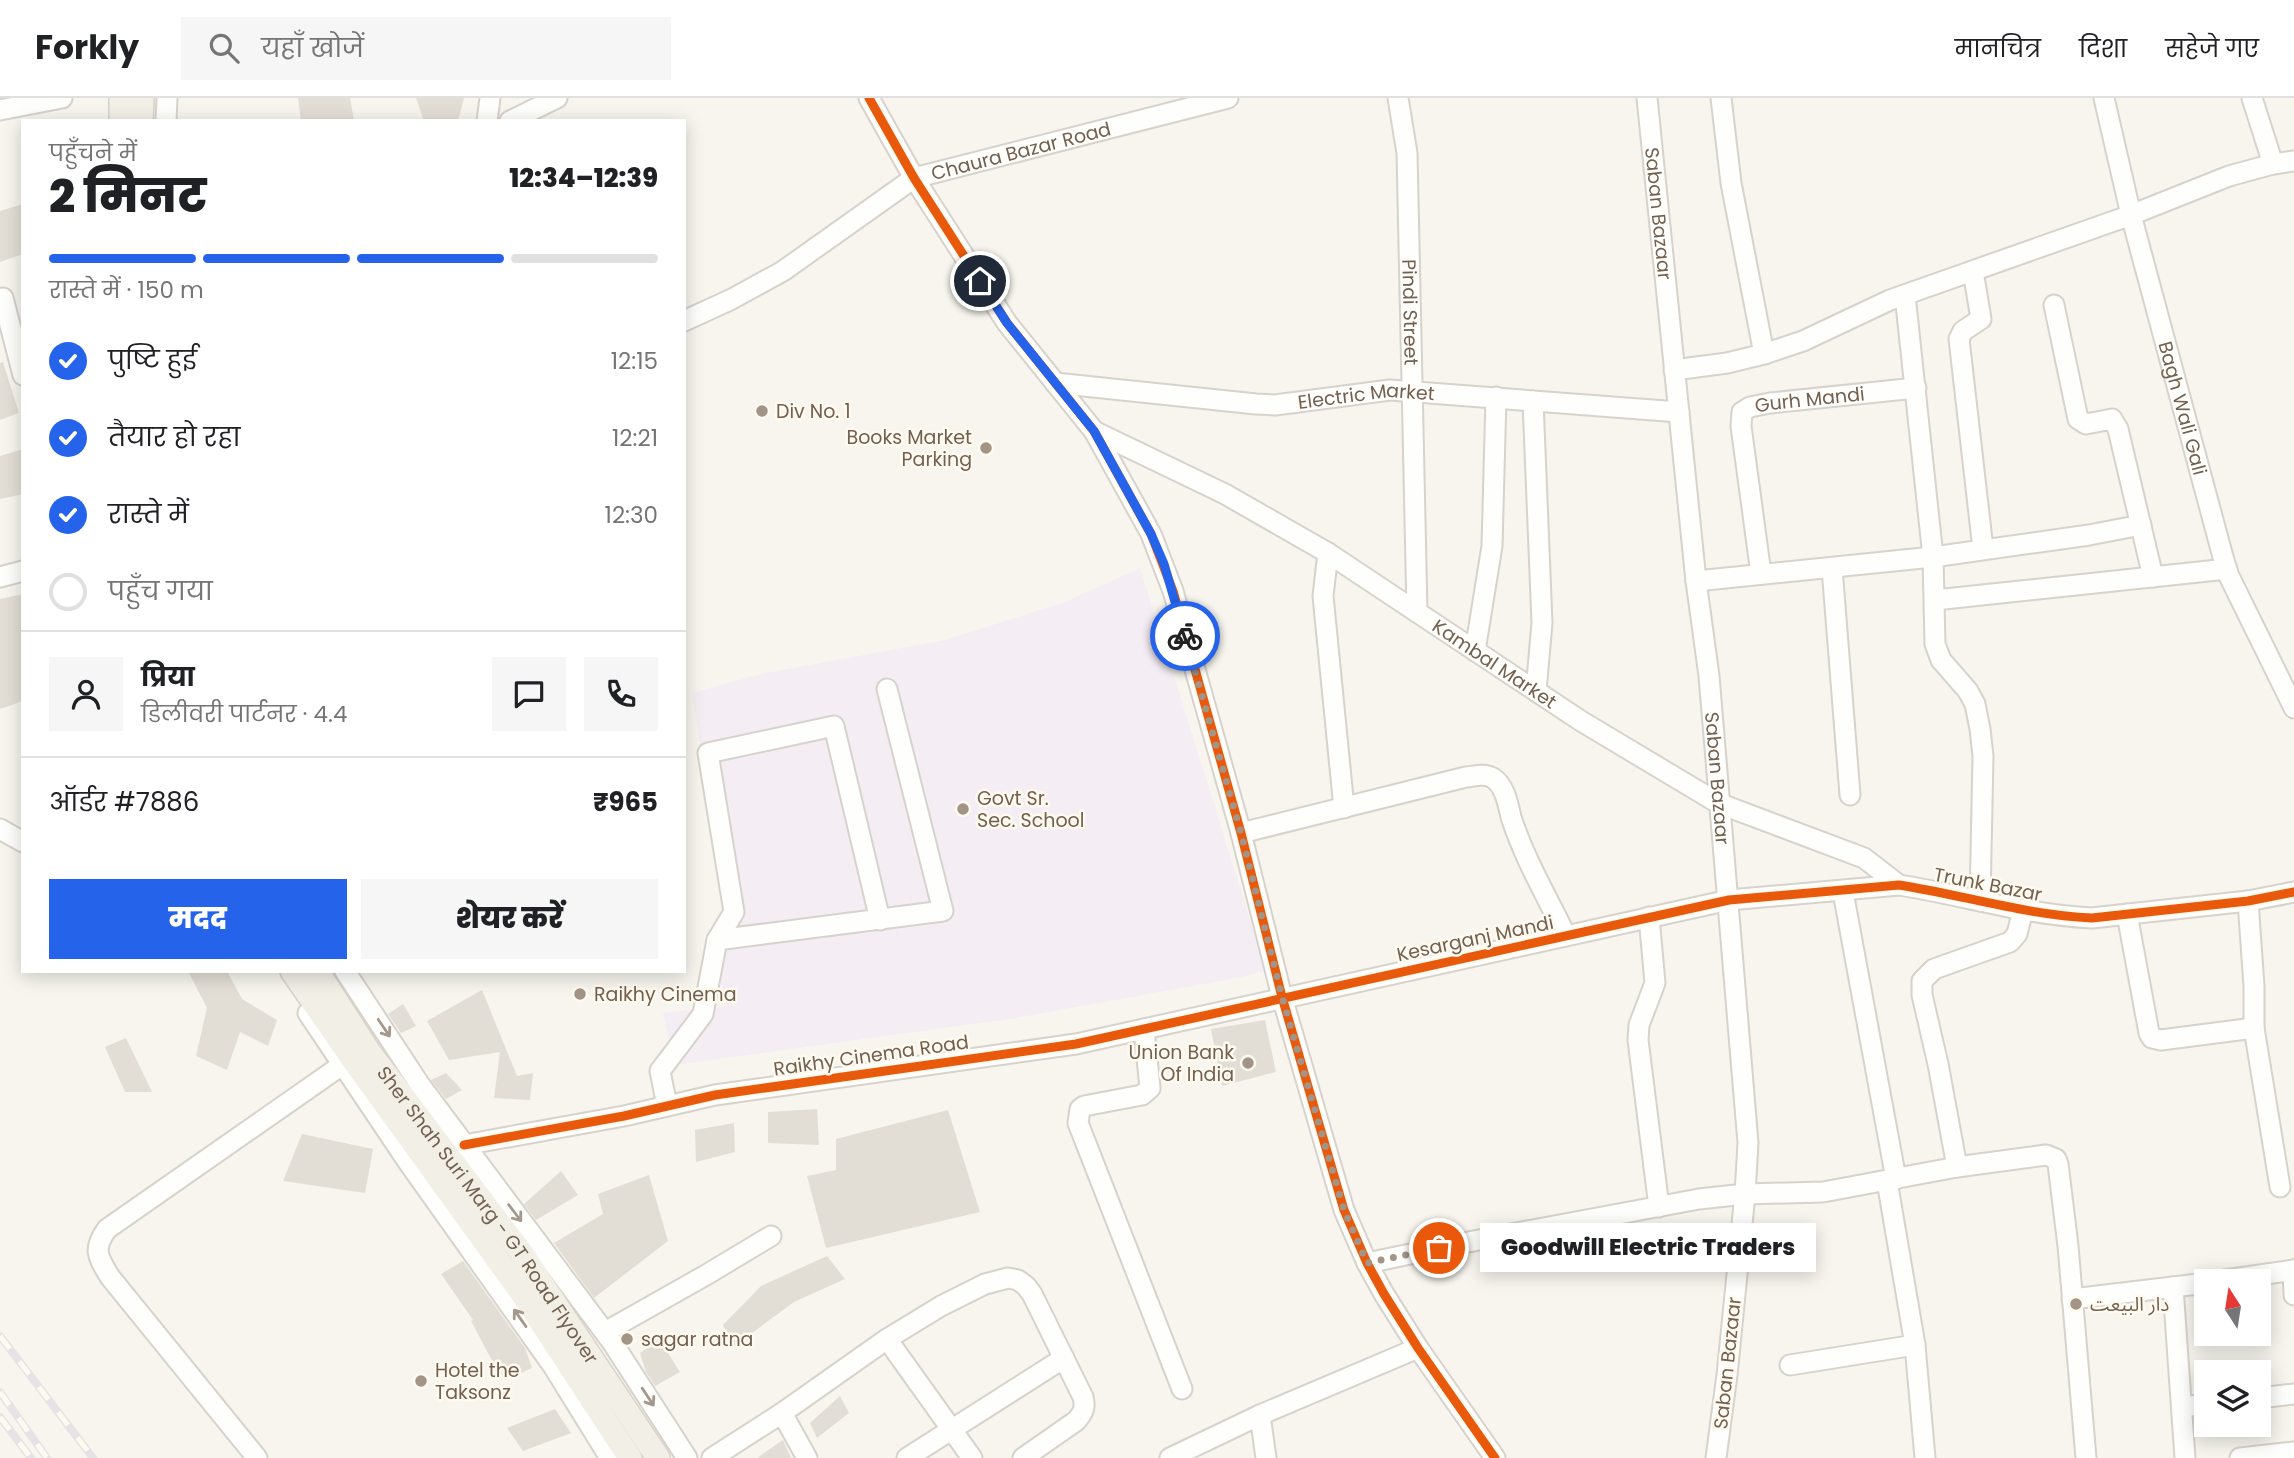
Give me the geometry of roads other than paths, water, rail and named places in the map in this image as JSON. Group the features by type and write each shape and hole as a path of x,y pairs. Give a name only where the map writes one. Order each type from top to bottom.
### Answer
{"main road":[{"path":"121,98 121,119"},
{"path":"141,119 142,98"},
{"name":"Sher Shah Suri Marg - GT Road Flyover","path":"293,973 524,1296 630,1458"},
{"name":"Sher Shah Suri Marg - GT Road Flyover","path":"318,973 369,1052 520,1251 658,1458"}],"street":[{"path":"0,110 62,98"},
{"path":"111,98 112,119"},
{"path":"166,119 167,98"},
{"path":"487,119 491,98"},
{"path":"514,119 557,98"},
{"path":"869,98 914,178 1007,323 1094,431 1151,534 1164,564 1241,833 1282,997 1344,1210 1367,1263 1418,1348 1495,1458"},
{"name":"Chaura Bazar Road","path":"686,320 783,271 914,178 1228,98"},
{"name":"Pindi Street","path":"1398,98 1406,153 1417,612"},
{"name":"Saban Bazaar","path":"1647,98 1696,582 1709,676 1748,1143 1727,1375 1716,1458"},
{"path":"1721,98 1731,183 1764,354"},
{"name":"Bagh Wali Gali","path":"2104,98 2131,215 2208,510 2227,569 2294,708"},
{"path":"2252,98 2273,164"},
{"path":"1674,370 1727,363 1803,341 1905,295 2131,215 2229,176 2294,161"},
{"path":"1973,271 1981,319 1963,331 1959,339 1983,549"},
{"path":"21,293 2,298 21,368"},
{"path":"1905,295 1933,557 1937,652 1968,691 1978,714 1983,756 1980,901"},
{"path":"2054,305 2078,419 2086,424 2106,419 2112,419 2116,423 2153,577"},
{"name":"Electric Market","path":"1055,383 1275,405 1370,391 1412,390 1679,412"},
{"name":"Gurh Mandi","path":"1761,574 1741,426 1742,412 1750,407 1770,403 1916,388"},
{"path":"1475,651 1492,546 1496,397"},
{"path":"1533,401 1542,623 1536,691"},
{"name":"Kambal Market","path":"1094,431 1224,494 1328,553 1581,721 1718,803 1864,858 1899,885"},
{"path":"1696,582 1933,557 2141,525"},
{"path":"1328,553 1323,596 1344,808"},
{"path":"1832,568 1850,795"},
{"path":"1935,600 2227,569"},
{"path":"0,577 21,572"},
{"path":"717,940 943,911 887,689"},
{"path":"667,1106 660,1071 703,1014 717,940 734,912 708,753 834,726 880,920"},
{"path":"1241,833 1466,777 1491,777 1505,796 1522,845 1566,936"},
{"path":"0,830 21,841"},
{"name":"Trunk Bazar","path":"1675,911 1729,900 1899,885 2023,910 2092,918 2248,901 2294,892"},
{"path":"1843,892 1891,1180 1914,1345 1925,1458"},
{"path":"2248,901 2254,1027 2280,1187"},
{"path":"1957,1167 1922,995 1922,981 1934,969 2010,942 2017,934 2023,910"},
{"name":"Kesarganj Mandi","path":"1282,997 1675,911"},
{"path":"2127,914 2152,1038 2161,1040 2254,1027"},
{"path":"1649,917 1655,983 1639,1025 1638,1040 1659,1207"},
{"path":"282,973 408,1162 553,1366 610,1458"},
{"path":"346,973 420,1085 605,1332 687,1458"},
{"name":"Raikhy Cinema Road","path":"464,1145 715,1095 1076,1044 1282,997"},
{"path":"1144,1028 1150,1088 1142,1095 1080,1109 1078,1124 1182,1389"},
{"path":"257,1458 110,1277 98,1256 98,1242 107,1229 342,1065"},
{"path":"1367,1263 1699,1199 1745,1194 1806,1194 1957,1167 2046,1155 2056,1160 2061,1185 2086,1458"},
{"path":"605,1332 771,1236"},
{"path":"2272,1273 2293,1270 2294,1295"},
{"path":"712,1458 930,1312 985,1284 1008,1279 1018,1280 1026,1286 1085,1405 1082,1415 1076,1421 1023,1458"},
{"path":"2072,1298 2194,1285"},
{"path":"2173,1287 2185,1458"},
{"path":"887,1339 972,1458"},
{"path":"1790,1366 1914,1345"},
{"path":"1170,1458 1260,1415 1418,1348"},
{"path":"907,1458 1064,1358"},
{"path":"2271,1397 2294,1394"},
{"path":"2182,1407 2194,1406"},
{"path":"782,1413 807,1458"},
{"path":"1260,1415 1266,1458"},
{"path":"2240,1458 2294,1452"}],"railway":[{"path":"0,1336 93,1458"},
{"path":"0,1392 47,1458"},
{"path":"0,1417 31,1458"}],"place":[{"name":"Div No. 1","path":"762,411"},
{"name":"Books Market Parking","path":"986,448"},
{"name":"Govt Sr. Sec. School","path":"963,809"},
{"name":"Raikhy Cinema","path":"580,994"},
{"name":"Union Bank Of India","path":"1248,1063"},
{"name":"Goodwill Electric Traders","path":"1439,1248"},
{"name":"دار البیعت","path":"2076,1304"},
{"name":"sagar ratna","path":"627,1339"},
{"name":"Hotel the Taksonz","path":"421,1381"}]}
